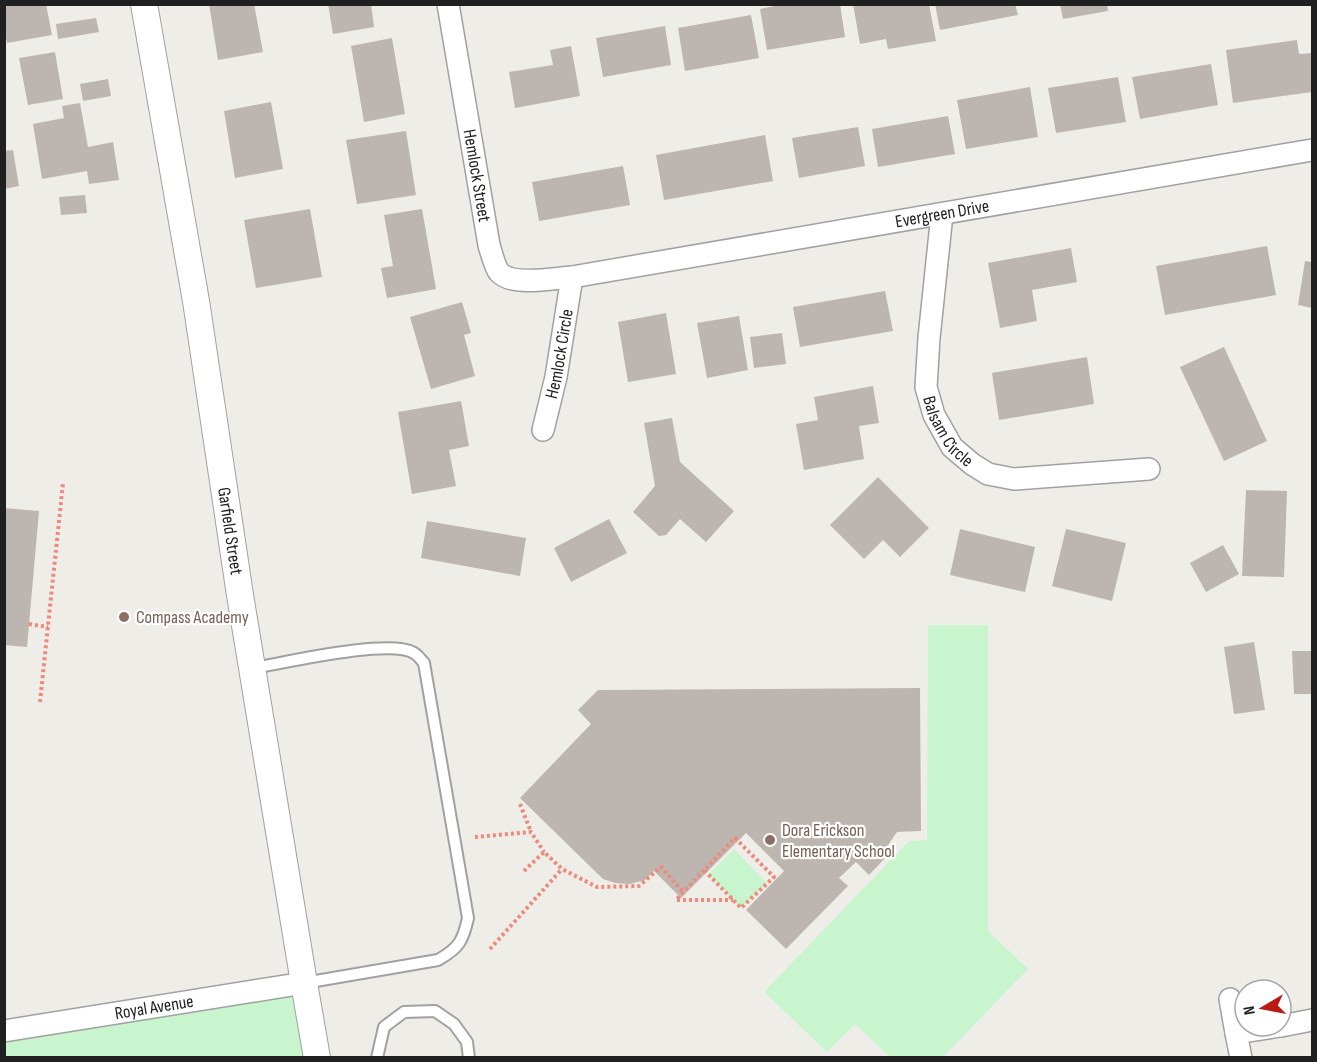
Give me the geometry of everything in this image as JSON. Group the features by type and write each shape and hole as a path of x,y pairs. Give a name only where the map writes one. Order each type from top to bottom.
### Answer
{"street":[{"name":"Garfield Street","path":"144,4 196,301 252,668 317,1058"},
{"name":"Hemlock Street","path":"448,4 489,245 498,272 509,279 520,281 572,277"},
{"name":"Evergreen Drive","path":"572,277 1312,150"},
{"name":"Balsam Circle","path":"942,213 926,387 934,416 952,447 988,474 1014,479 1149,469"},
{"name":"Hemlock Circle","path":"543,430 555,377 572,277"},
{"name":"Royal Avenue","path":"4,1031 304,983"},
{"path":"1230,999 1233,1016"},
{"path":"1293,1024 1312,1020"},
{"path":"1237,1038 1240,1058"}],"lane":[{"path":"252,668 351,651 397,648 414,653 424,663 468,918 465,934 454,951 438,960 304,983"},
{"path":"377,1058 384,1027 404,1012 435,1011 454,1024 467,1042 469,1058"}],"path":[{"path":"40,702 63,483"},
{"path":"29,624 48,627"},
{"path":"520,804 531,832 544,852 562,869 597,887 639,886 661,867 683,892"},
{"path":"475,837 531,832"},
{"path":"704,870 734,900 741,908 774,877 735,838 704,870 683,892 676,900 734,900"},
{"path":"524,871 544,852"},
{"path":"490,949 562,869"}],"green space":[{"path":"928,625 988,625 988,931 1028,969 943,1057 890,1057 855,1024 827,1052 764,992 909,841 927,840"},
{"path":"734,849 767,883 741,908 708,875"},
{"path":"304,983 317,1058 5,1058 5,1031"}],"building":[{"path":"4,4 46,4 52,35 7,43 4,29"},
{"path":"209,4 254,4 263,52 218,60"},
{"path":"328,4 371,4 374,27 333,34"},
{"path":"785,4 840,4 845,37 767,50 760,9"},
{"path":"853,4 929,4 936,41 888,49 886,39 860,44"},
{"path":"935,4 1015,4 1018,15 940,30"},
{"path":"1060,4 1107,4 1108,11 1063,19"},
{"path":"751,15 759,58 685,71 678,28"},
{"path":"96,18 99,32 58,39 56,24"},
{"path":"665,26 671,65 603,77 596,38"},
{"path":"392,38 405,114 364,122 351,46"},
{"path":"1297,40 1299,54 1312,53 1312,92 1233,103 1226,50"},
{"path":"571,46 580,96 515,108 509,72 553,65 550,50"},
{"path":"55,52 63,99 28,105 19,58"},
{"path":"1211,64 1218,105 1140,119 1132,77"},
{"path":"1118,77 1126,122 1056,133 1048,88"},
{"path":"108,79 111,96 83,101 80,84"},
{"path":"1030,87 1038,137 966,149 957,100"},
{"path":"271,102 283,169 235,178 224,111"},
{"path":"80,103 88,147 113,142 119,180 89,184 87,171 42,179 33,124 64,118 62,106"},
{"path":"948,116 955,154 878,167 872,129"},
{"path":"858,127 865,166 799,178 792,138"},
{"path":"406,131 416,195 357,204 346,140"},
{"path":"765,135 773,181 664,200 656,155"},
{"path":"13,150 19,186 4,189 4,151"},
{"path":"623,166 630,205 539,221 532,182"},
{"path":"85,195 87,213 61,215 59,197"},
{"path":"310,209 322,277 256,288 244,220"},
{"path":"422,209 436,289 387,298 381,268 393,266 384,215"},
{"path":"1267,246 1276,295 1165,315 1156,266"},
{"path":"1071,248 1077,282 1032,290 1037,321 1000,328 988,263"},
{"path":"1305,261 1312,262 1312,308 1298,305"},
{"path":"885,291 893,331 800,347 793,307"},
{"path":"462,302 471,333 464,335 475,376 431,389 410,317"},
{"path":"666,313 676,374 628,382 618,322"},
{"path":"739,316 748,370 707,378 697,323"},
{"path":"782,333 786,364 754,368 750,337"},
{"path":"1224,347 1267,441 1224,461 1180,367"},
{"path":"1087,357 1094,404 999,420 992,373"},
{"path":"873,386 879,423 859,426 864,459 804,470 796,424 818,420 814,397"},
{"path":"461,401 469,446 449,450 456,486 412,494 398,412"},
{"path":"672,418 680,462 734,511 706,542 680,519 666,535 659,536 633,512 655,486 644,423"},
{"path":"878,477 929,528 900,557 883,540 864,559 830,525"},
{"path":"1246,490 1287,491 1284,577 1242,576"},
{"path":"4,508 39,511 27,647 4,645"},
{"path":"609,519 627,553 571,582 554,548"},
{"path":"427,521 526,538 520,576 421,558"},
{"path":"960,529 1035,547 1025,592 950,575"},
{"path":"1066,529 1126,543 1112,601 1052,586"},
{"path":"1223,545 1239,574 1206,592 1190,563"},
{"path":"1254,642 1265,710 1234,714 1224,647"},
{"path":"1292,651 1312,651 1312,694 1294,694"},
{"path":"920,688 921,831 897,832 886,848 889,854 869,875 856,862 839,878 848,886 786,949 746,910 784,871 746,833 681,898 654,871 645,880 630,884 603,879 520,798 591,724 578,710 598,690"}],"place":[{"name":"Compass Academy","path":"124,617"},
{"name":"Dora Erickson Elementary School","path":"770,840"}]}
